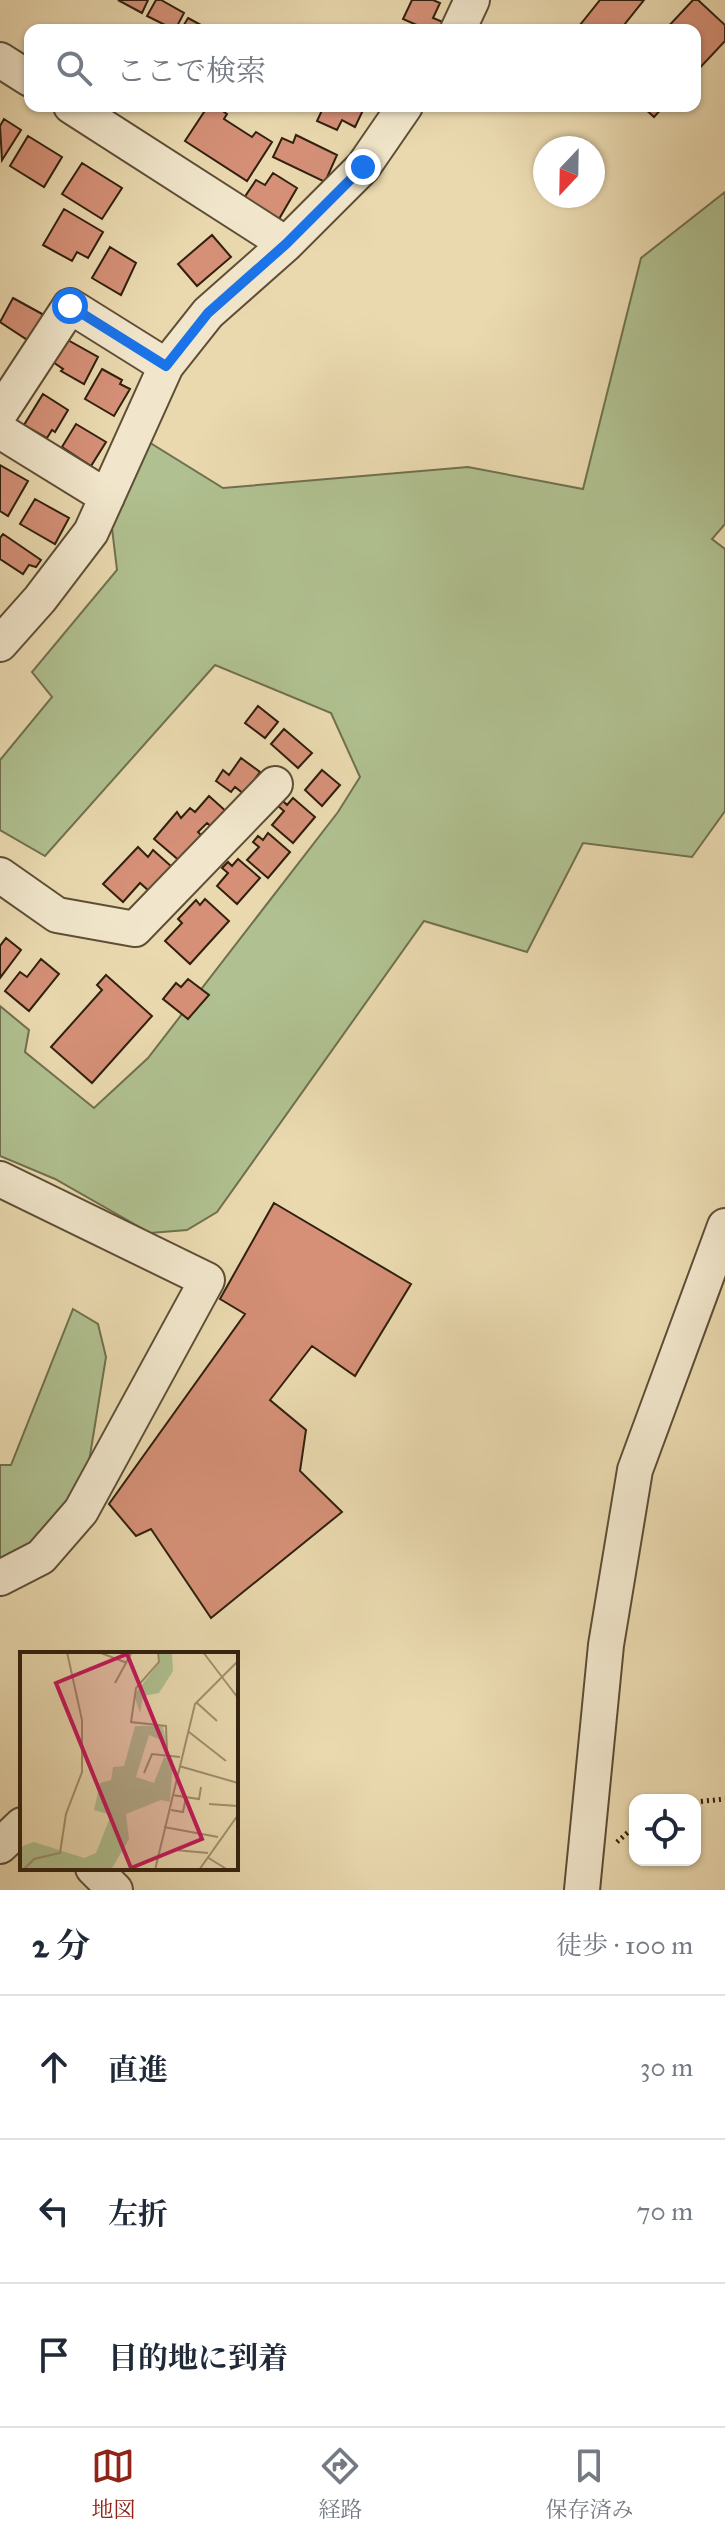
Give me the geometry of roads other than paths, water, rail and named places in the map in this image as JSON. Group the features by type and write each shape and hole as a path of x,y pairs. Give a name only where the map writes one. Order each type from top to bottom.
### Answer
{"street":[{"path":"461,24 472,0"},
{"path":"0,60 24,75"},
{"path":"80,112 286,244"},
{"path":"0,644 40,599 91,532 166,366 208,313 286,244 363,167 401,112"},
{"path":"0,413 70,306 166,366"},
{"path":"0,431 107,497"},
{"path":"1,878 57,915 135,929 275,784"},
{"path":"0,1179 207,1280 81,1511 41,1557 0,1578"},
{"path":"582,1890 606,1645 635,1470 725,1226"},
{"path":"0,1846 20,1827"},
{"path":"95,1870 115,1890"}]}
